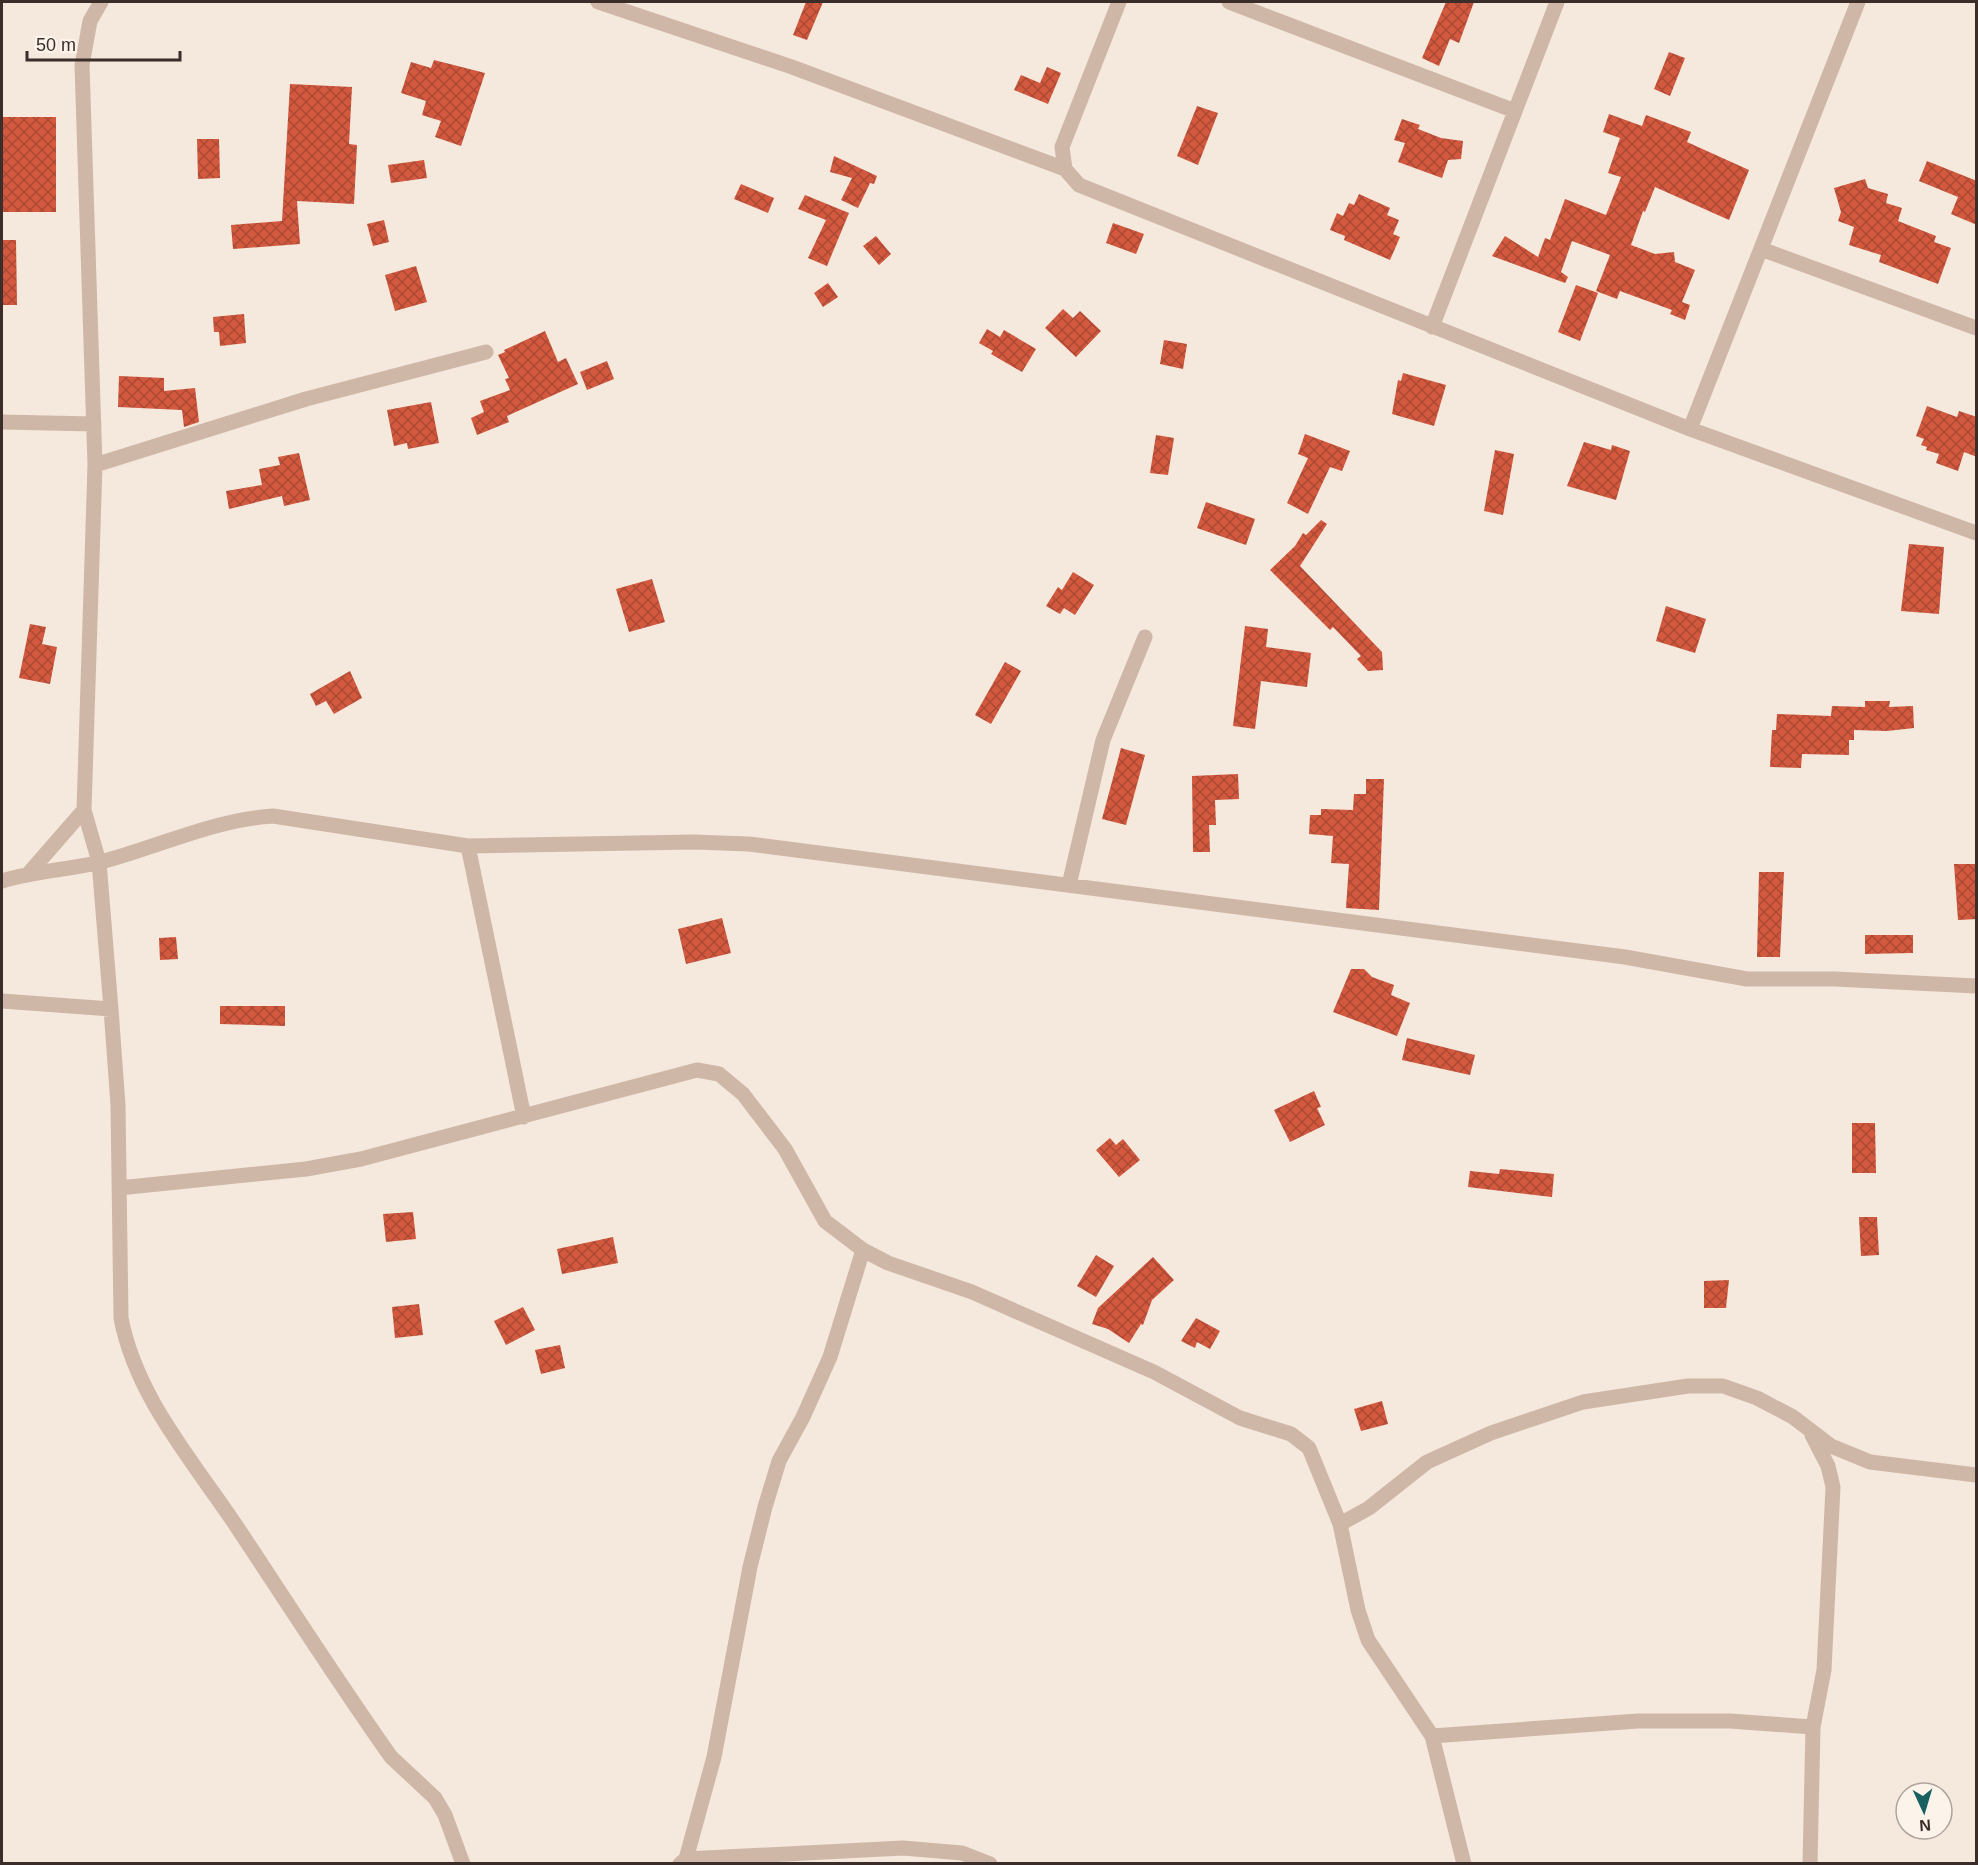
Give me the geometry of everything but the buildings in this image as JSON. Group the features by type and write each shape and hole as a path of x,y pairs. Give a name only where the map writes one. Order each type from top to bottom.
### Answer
{"street":[{"path":"100,2 90,21 82,65 95,465 84,810 99,862 111,1009 118,1105 121,1318 125,1342 136,1369 172,1435 363,1717 392,1757 435,1798 463,1863"},
{"path":"598,2 792,67 1065,169 1079,185 1432,327 1690,429 1977,532"},
{"path":"1065,169 1062,147 1119,2"},
{"path":"1229,2 1515,111"},
{"path":"1432,327 1557,2"},
{"path":"1690,429 1858,2"},
{"path":"1762,246 1977,323"},
{"path":"1762,246 1977,328"},
{"path":"95,465 306,399 486,351"},
{"path":"2,422 94,424"},
{"path":"1069,885 1103,740 1145,637"},
{"path":"29,873 84,810"},
{"path":"2,881 29,873 99,862 203,829 250,818 273,816 468,846 694,842 749,844 1625,957 1747,979 1835,979 1977,986"},
{"path":"468,846 524,1117"},
{"path":"2,1001 111,1009"},
{"path":"119,1188 306,1169 361,1159 697,1070 720,1074 743,1094 784,1149 825,1221 863,1250 888,1263 972,1292 1154,1372 1240,1418 1291,1434 1309,1448 1340,1524 1358,1611 1368,1640 1432,1736 1464,1863"},
{"path":"863,1250 830,1357 803,1417 779,1461 765,1507 750,1567 714,1757 683,1861 903,1848 962,1853 990,1863"},
{"path":"1340,1524 1369,1508 1427,1462 1491,1432 1583,1402 1688,1386 1723,1386 1757,1398 1793,1417 1831,1446 1870,1462 1977,1475"},
{"path":"1809,1430 1828,1466 1833,1487 1824,1670 1813,1727 1809,1863"},
{"path":"1432,1736 1638,1721 1730,1722 1813,1727"}]}
